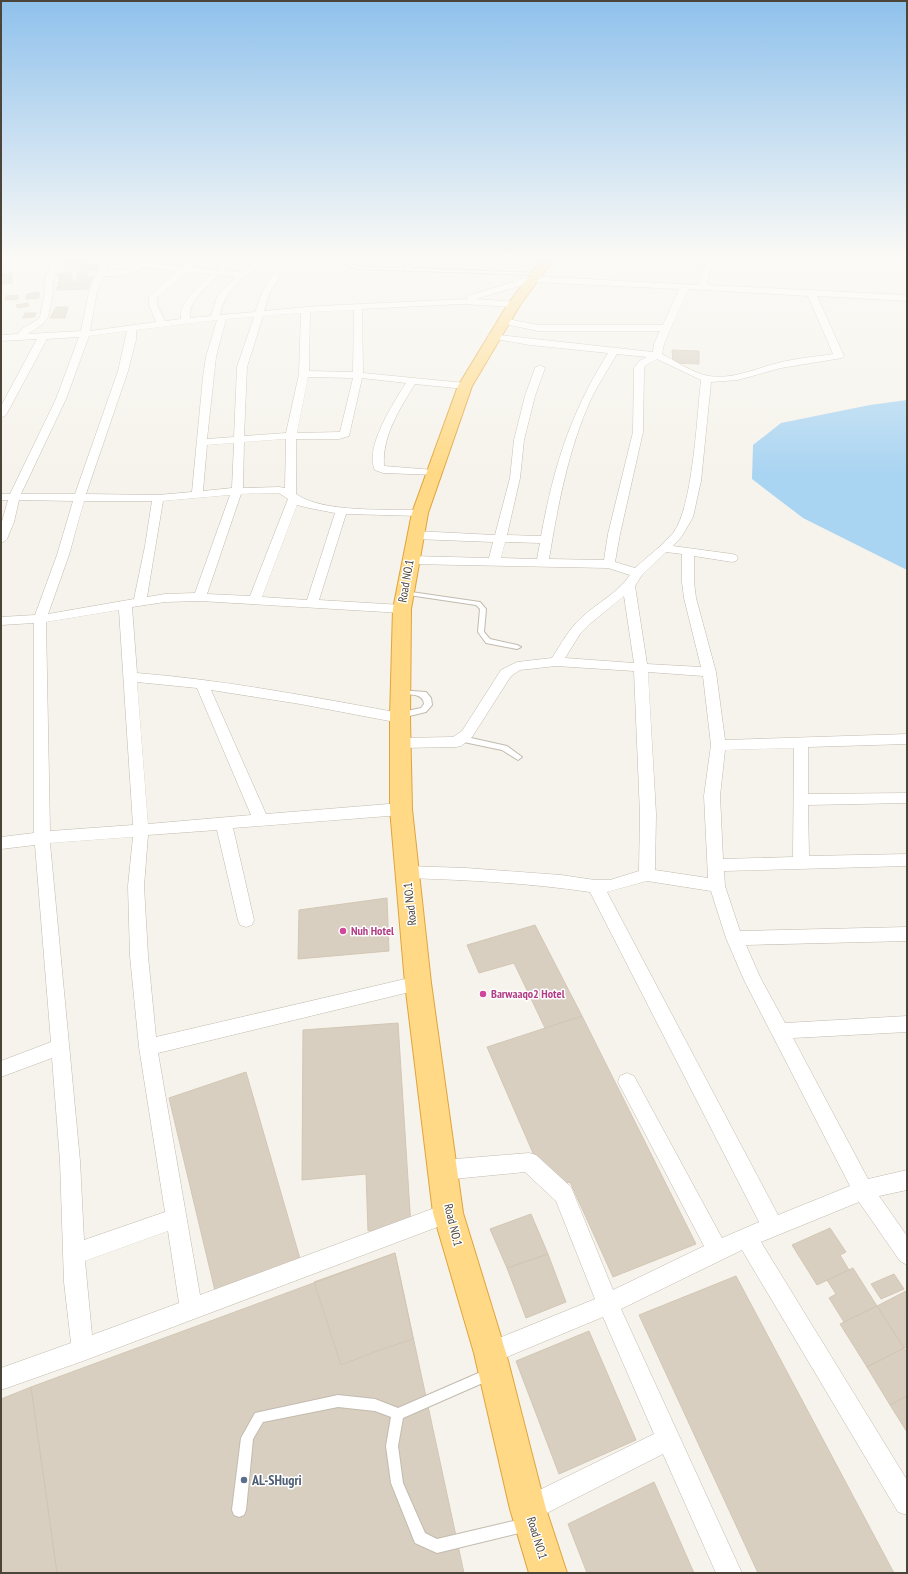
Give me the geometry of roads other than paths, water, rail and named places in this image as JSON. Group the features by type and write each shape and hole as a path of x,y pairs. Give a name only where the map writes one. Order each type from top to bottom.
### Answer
{"highway":[{"name":"Road NO.1","path":"498,328 465,386 434,473 418,524 410,560 403,601 400,743 401,809 418,983 448,1213 492,1362 530,1516 548,1573"}],"street":[{"path":"21,337 29,328"},
{"path":"1,539 8,522 14,497 61,399 86,328"},
{"path":"2,339 85,334 136,328"},
{"path":"197,495 208,377 217,328"},
{"path":"200,596 238,491 238,439 242,367 255,328"},
{"path":"256,599 292,496 291,436 304,374 305,328"},
{"path":"203,442 291,436 339,436 345,434 358,375 358,328"},
{"path":"513,328 530,342 657,355 706,379 729,378 780,365 839,356 827,328"},
{"path":"657,355 659,344 667,328"},
{"path":"83,1350 75,1282 70,1160 42,838 40,619 63,555 79,498 123,371 131,340 132,329"},
{"path":"1,415 43,337"},
{"path":"542,563 571,435 583,406 614,351"},
{"path":"609,564 614,534 638,432 639,368 642,363 657,355"},
{"path":"494,562 515,478 519,440 530,396 540,368"},
{"path":"304,374 358,375 465,386"},
{"path":"556,662 575,632 586,620 630,586 637,574 678,534 687,517 695,481 706,379"},
{"path":"413,380 395,408 380,443 378,465 383,470 434,473"},
{"path":"1,497 158,498 238,491 279,490 306,505 500,538 546,540"},
{"path":"140,602 151,546 158,498"},
{"path":"312,602 342,510"},
{"path":"664,548 732,558"},
{"path":"688,551 688,582 690,598 709,672 718,745 712,796 717,886 734,938 753,980 863,1190 907,1254"},
{"path":"410,560 609,564 637,574"},
{"path":"630,586 641,668 648,814 647,875"},
{"path":"1,621 40,619 140,602 200,596 312,602 403,601"},
{"path":"126,605 141,829 136,886 139,956 148,1047 192,1309"},
{"path":"400,743 456,742 462,739 467,734 506,673 517,666 556,662 709,672"},
{"path":"131,677 202,684 344,707 401,708"},
{"path":"202,684 260,819"},
{"path":"718,745 907,739"},
{"path":"801,742 801,863"},
{"path":"800,800 907,798"},
{"path":"1,843 141,829 224,824 260,819 401,809"},
{"path":"224,824 246,920"},
{"path":"716,865 907,860"},
{"path":"407,872 466,874 553,880 595,886 610,886 647,875 717,886"},
{"path":"595,886 773,1227"},
{"path":"734,938 907,934"},
{"path":"148,1047 418,983"},
{"path":"780,1031 907,1024"},
{"path":"1,1069 59,1047"},
{"path":"627,1082 718,1251"},
{"path":"443,1170 530,1162 564,1194 608,1304 729,1573"},
{"path":"492,1362 746,1237 814,1211 863,1190 907,1180"},
{"path":"1,1379 83,1350 448,1213"},
{"path":"75,1254 176,1218"},
{"path":"746,1237 907,1503"},
{"path":"530,1516 669,1440"}],"lane":[{"path":"403,601 478,603 483,609 481,632 488,641 518,647"},
{"path":"462,739 504,748 518,757"},
{"path":"398,1414 492,1362"},
{"path":"239,1510 247,1438 259,1417 338,1401 375,1405 398,1414"},
{"path":"398,1414 392,1446 397,1483 420,1538 437,1546 530,1516"}],"water":[{"path":"907,400 907,570 803,518 752,479 753,445 781,423 870,405"}],"place":[{"name":"Nuh Hotel","path":"343,931"},
{"name":"Barwaaqo2 Hotel","path":"483,994"},
{"name":"AL-SHugri","path":"244,1480"}]}
